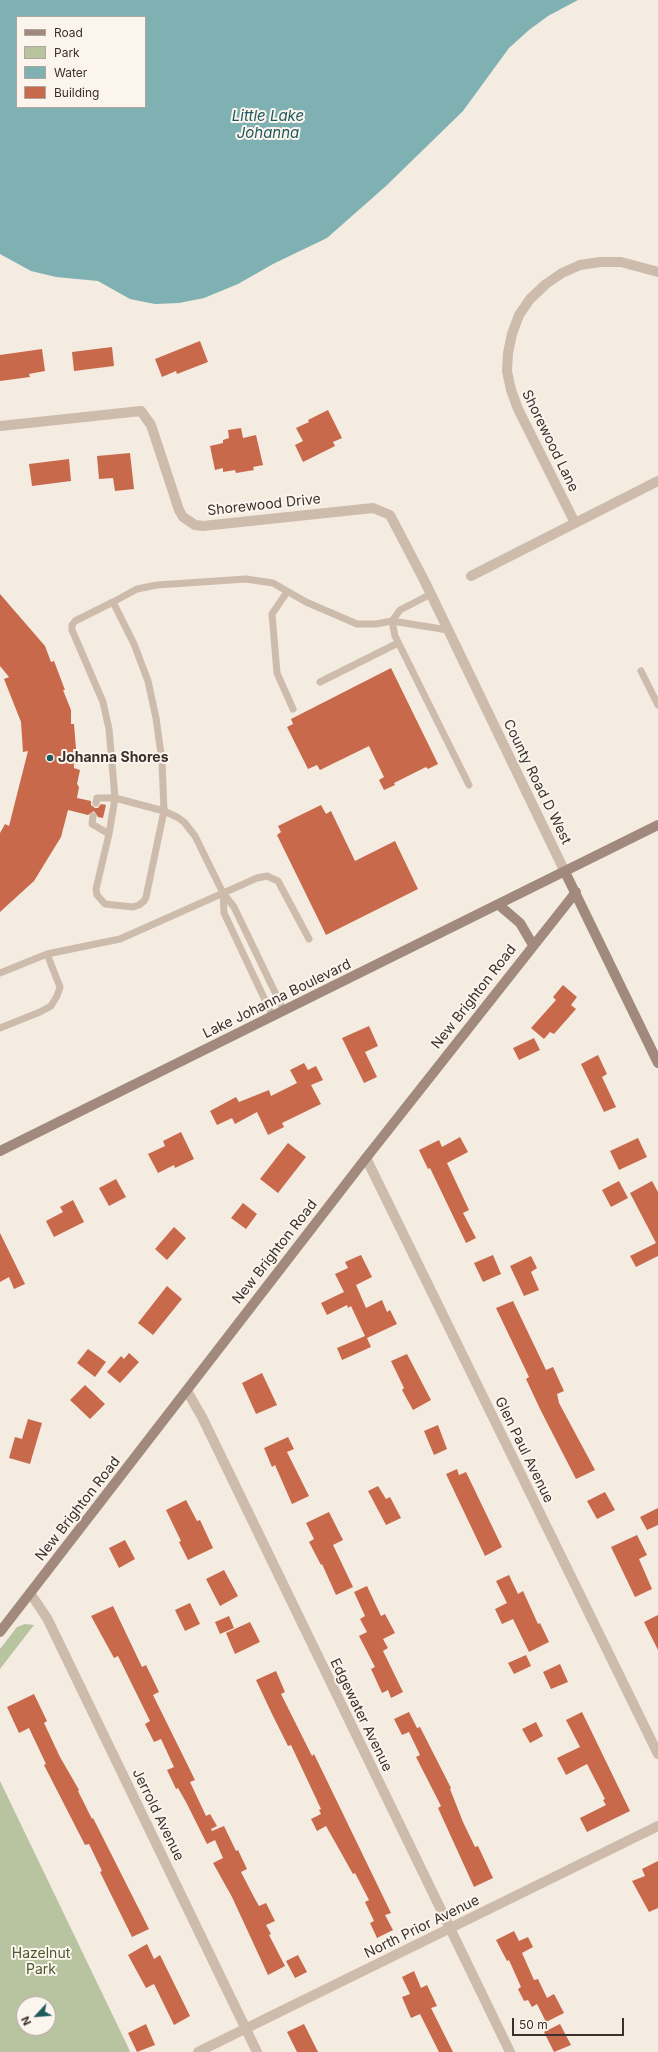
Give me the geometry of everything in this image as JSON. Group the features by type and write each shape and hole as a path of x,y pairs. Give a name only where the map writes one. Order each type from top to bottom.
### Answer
{"street":[{"name":"Shorewood Lane","path":"575,523 510,390 508,365 512,334 519,315 530,299 546,284 562,273 580,266 600,262 621,262 658,272"},
{"name":"Shorewood Drive","path":"0,426 142,411 151,425 179,510 183,517 195,525 203,526 373,508 390,515"},
{"path":"471,576 658,481"},
{"name":"County Road D West","path":"390,515 431,594 658,1063"},
{"name":"Lake Johanna Boulevard","path":"0,1151 566,872 658,825"},
{"name":"New Brighton Road","path":"0,1632 366,1158 576,892"},
{"path":"499,905 520,922 533,945"},
{"name":"Glen Paul Avenue","path":"366,1158 658,1754"},
{"name":"Edgewater Avenue","path":"187,1391 202,1417 449,1930 510,2052"},
{"name":"Jerrold Avenue","path":"30,1593 47,1618 257,2052"},
{"name":"North Prior Avenue","path":"198,2052 658,1826"}],"lane":[{"path":"113,602 134,644 148,681 156,718 162,761 164,811 146,897 139,905 132,907 105,904 99,900 96,889 109,834 115,798 109,729 103,702 72,630 72,625 75,621 137,589 157,585 246,579 273,583 306,602 357,624 376,624 392,621 448,630"},
{"path":"287,592 272,614 278,673 292,709"},
{"path":"392,621 400,610 431,594"},
{"path":"392,621 398,643 470,785"},
{"path":"320,682 398,643"},
{"path":"641,671 658,705"},
{"path":"96,803 97,798 115,798 164,811 184,822 192,832 223,893 234,907 284,1011"},
{"path":"93,816 92,824 109,834"},
{"path":"0,973 47,954 120,939 257,878 267,876 278,881 309,938"},
{"path":"223,893 224,913 273,1017"},
{"path":"0,1028 51,1006 57,996 60,986 47,954"}],"green space":[{"path":"25,1624 34,1625 0,1669 0,1649 17,1627"},
{"name":"Hazelnut Park","path":"0,1781 128,2047 130,2052 0,2052"}],"water":[{"name":"Little Lake Johanna","path":"0,0 578,0 548,16 529,30 509,48 463,111 386,186 327,238 273,264 238,284 204,298 179,303 155,304 130,299 98,281 56,277 31,271 0,254"}],"building":[{"path":"200,341 208,362 177,374 176,371 162,377 155,359"},
{"path":"112,347 114,366 74,371 72,352"},
{"path":"42,349 45,371 29,374 30,377 0,381 0,355"},
{"path":"328,410 342,438 333,442 335,446 303,462 295,445 303,441 296,428"},
{"path":"241,428 243,438 256,435 263,465 253,467 254,470 236,473 235,470 223,472 223,468 215,470 210,446 223,443 223,440 229,438 228,430"},
{"path":"130,453 134,489 115,491 113,478 99,479 97,456"},
{"path":"69,459 71,481 32,486 29,464"},
{"name":"Johanna Shores","path":"0,594 45,646 51,662 54,661 65,690 63,690 71,710 71,724 74,724 76,749 73,749 74,768 80,770 77,784 79,787 77,798 91,801 91,805 95,808 98,808 101,804 106,805 103,818 98,817 94,811 88,815 68,810 61,837 34,881 0,912 0,833 5,824 9,826 28,751 23,752 21,722 4,679 9,677 0,666"},
{"path":"391,668 438,764 428,769 426,767 394,783 395,785 384,790 379,780 384,777 369,746 320,770 317,765 308,769 287,727 293,724 291,719"},
{"path":"321,805 326,814 331,811 355,861 395,841 418,889 326,935 277,835 281,832 278,826"},
{"path":"563,985 577,997 571,1005 576,1009 554,1034 550,1032 544,1039 531,1028 556,1000 553,997"},
{"path":"369,1026 378,1046 365,1052 377,1077 364,1083 342,1038"},
{"path":"534,1038 540,1050 519,1060 513,1048"},
{"path":"598,1055 607,1074 602,1077 616,1107 604,1112 581,1064"},
{"path":"304,1063 308,1070 316,1066 323,1080 311,1085 321,1104 282,1123 284,1127 268,1135 257,1112 235,1124 232,1118 217,1125 210,1111 236,1097 239,1102 269,1090 271,1096 297,1083 290,1070"},
{"path":"181,1132 194,1159 175,1168 174,1165 158,1173 148,1154 165,1146 163,1141"},
{"path":"460,1137 468,1152 447,1163 469,1210 463,1213 476,1238 466,1243 430,1168 428,1169 419,1150 439,1140 442,1147"},
{"path":"638,1138 647,1157 619,1170 610,1151"},
{"path":"288,1143 306,1157 278,1193 260,1179"},
{"path":"116,1179 126,1197 109,1206 99,1188"},
{"path":"619,1181 628,1198 611,1207 602,1190"},
{"path":"652,1181 658,1192 658,1256 636,1267 630,1256 656,1243 630,1193"},
{"path":"73,1200 84,1222 54,1237 46,1221 63,1212 60,1207"},
{"path":"243,1203 257,1214 246,1229 231,1218"},
{"path":"174,1227 186,1238 167,1260 155,1249"},
{"path":"0,1233 25,1284 14,1289 9,1277 0,1282"},
{"path":"361,1255 372,1277 356,1285 366,1308 382,1300 387,1312 390,1310 397,1324 367,1338 371,1347 342,1360 337,1348 365,1336 351,1306 348,1308 347,1305 327,1315 321,1303 344,1292 335,1274 348,1268 345,1262"},
{"path":"493,1255 501,1274 483,1282 474,1263"},
{"path":"531,1256 537,1268 531,1272 539,1290 524,1296 510,1266"},
{"path":"167,1286 182,1299 153,1335 138,1323"},
{"path":"513,1301 546,1370 553,1367 564,1391 557,1394 559,1403 595,1470 576,1479 526,1379 529,1377 496,1308"},
{"path":"88,1349 106,1362 95,1377 77,1363"},
{"path":"129,1353 139,1362 120,1383 107,1372 121,1356 124,1359"},
{"path":"407,1354 431,1400 413,1410 402,1390 404,1388 391,1361"},
{"path":"262,1373 277,1405 256,1414 242,1383"},
{"path":"85,1385 105,1404 90,1419 70,1400"},
{"path":"28,1419 42,1423 30,1464 9,1458 15,1437 22,1439"},
{"path":"438,1425 447,1449 434,1455 424,1431"},
{"path":"288,1437 294,1449 287,1452 309,1496 292,1504 275,1465 272,1467 264,1448"},
{"path":"457,1469 459,1475 466,1472 502,1547 485,1556 446,1474"},
{"path":"378,1486 386,1499 390,1497 401,1518 386,1525 368,1491"},
{"path":"605,1492 615,1510 597,1519 587,1501"},
{"path":"186,1500 197,1521 200,1520 213,1548 188,1560 179,1542 181,1541 166,1510"},
{"path":"658,1508 658,1525 647,1530 640,1517"},
{"path":"329,1512 343,1540 333,1545 353,1587 336,1595 322,1564 321,1565 309,1542 314,1539 306,1523"},
{"path":"637,1535 647,1555 639,1559 652,1589 635,1597 611,1547"},
{"path":"125,1540 135,1559 119,1568 109,1548"},
{"path":"224,1570 238,1596 220,1606 206,1579"},
{"path":"509,1575 518,1594 523,1591 538,1624 540,1623 549,1642 529,1652 513,1619 502,1624 495,1609 507,1603 496,1581"},
{"path":"367,1586 381,1616 385,1614 395,1633 383,1639 388,1648 383,1651 403,1692 391,1698 388,1690 382,1693 371,1669 375,1667 359,1636 367,1632 360,1619 365,1616 354,1592"},
{"path":"190,1603 200,1624 185,1631 175,1610"},
{"path":"113,1606 142,1667 146,1665 159,1692 153,1695 195,1780 190,1782 206,1816 210,1814 217,1826 211,1829 212,1831 224,1826 236,1851 238,1850 247,1869 241,1872 255,1899 259,1906 266,1903 275,1921 266,1925 271,1934 269,1935 285,1966 268,1975 232,1897 213,1863 223,1858 215,1840 207,1844 186,1802 178,1788 176,1789 167,1770 174,1767 161,1739 154,1742 145,1724 150,1721 118,1656 114,1658 91,1616"},
{"path":"658,1615 658,1650 644,1622"},
{"path":"229,1616 234,1628 220,1634 215,1622"},
{"path":"250,1622 260,1642 235,1654 226,1633"},
{"path":"526,1655 531,1666 514,1674 508,1663"},
{"path":"560,1664 568,1682 551,1689 543,1672"},
{"path":"276,1671 285,1692 281,1694 312,1756 314,1754 391,1913 385,1915 393,1930 377,1938 370,1923 374,1921 365,1902 369,1900 355,1873 353,1874 326,1826 317,1831 311,1819 321,1814 319,1810 321,1809 291,1745 288,1746 256,1680"},
{"path":"34,1694 47,1721 44,1723 60,1757 79,1790 78,1791 92,1819 93,1818 149,1929 132,1937 100,1872 102,1871 89,1844 85,1845 44,1765 46,1764 29,1728 19,1733 7,1707"},
{"path":"409,1712 417,1728 420,1727 451,1788 450,1789 463,1822 475,1847 478,1846 493,1878 474,1887 438,1808 441,1806 416,1757 420,1755 409,1732 402,1735 394,1719"},
{"path":"582,1712 630,1811 587,1832 580,1818 606,1805 603,1800 605,1799 587,1764 566,1775 557,1758 580,1747 566,1720"},
{"path":"536,1722 543,1736 530,1743 522,1729"},
{"path":"658,1861 658,1908 649,1912 632,1881 645,1876 642,1869"},
{"path":"514,1931 519,1941 528,1937 533,1947 522,1953 534,1980 538,1979 547,1998 554,1994 564,2013 546,2022 537,2004 532,2007 528,2000 524,2001 518,1989 521,1987 509,1960 507,1961 496,1940"},
{"path":"147,1944 154,1959 160,1955 190,2016 174,2025 154,1984 146,1988 128,1955"},
{"path":"298,1955 307,1972 295,1978 286,1961"},
{"path":"414,1971 421,1988 427,1985 437,2006 431,2008 453,2052 439,2052 420,2014 411,2018 402,1997 410,1994 402,1977"},
{"path":"146,2024 155,2045 137,2052 128,2033"},
{"path":"304,2024 318,2052 297,2052 287,2032"},
{"path":"560,2024 571,2045 554,2052 544,2032"}],"place":[{"name":"Johanna Shores","path":"50,758"}]}
